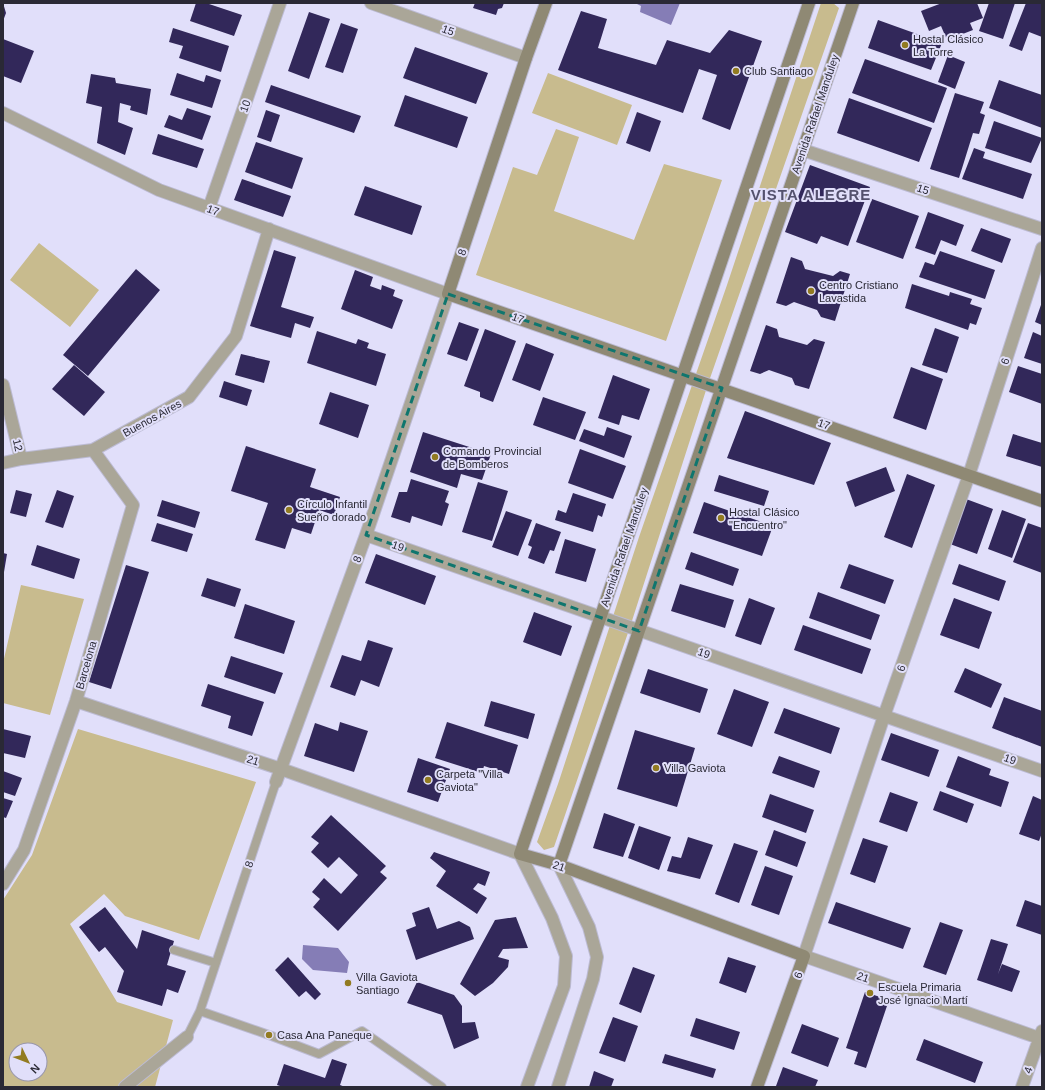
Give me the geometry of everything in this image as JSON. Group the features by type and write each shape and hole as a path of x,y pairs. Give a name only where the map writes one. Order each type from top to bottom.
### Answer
{"main road":[{"name":"8","path":"448,294 526,58 546,3"},
{"name":"Avenida Rafael Manduley","path":"520,854 809,3"},
{"name":"Avenida Rafael Manduley","path":"559,865 854,3"},
{"name":"17","path":"448,294 722,388 1042,501"},
{"name":"21","path":"520,854 559,865 804,956"},
{"name":"6","path":"757,1087 804,956"}],"street":[{"name":"10","path":"209,208 280,3"},
{"name":"15","path":"371,3 526,58"},
{"name":"17","path":"3,113 159,190 448,294"},
{"name":"15","path":"803,150 1042,229"},
{"name":"Buenos Aires","path":"3,464 21,459 93,450 189,397 213,368 236,336 269,229"},
{"name":"6","path":"804,956 884,716 969,475 1042,248"},
{"name":"8","path":"276,782 366,535 448,294"},
{"name":"12","path":"3,384 21,459"},
{"name":"Barcelona","path":"3,884 24,850 76,701 133,505 93,450"},
{"name":"19","path":"366,535 1042,771"},
{"name":"21","path":"76,701 281,769 520,854"},
{"path":"520,854 552,918 566,956 564,986 527,1087"},
{"path":"558,1087 593,979 597,957 589,927 559,865"},
{"name":"21","path":"804,956 1041,1034"},
{"name":"4","path":"1022,1087 1041,1034"},
{"name":"8","path":"125,1087 187,1037"}],"lane":[{"name":"8","path":"187,1037 200,1011 276,782"},
{"path":"174,950 216,963"},
{"path":"200,1011 319,1054 362,1031 442,1087"}],"highlighted area":[{"path":"448,294 722,388 639,631 366,535"}],"shaded area":[{"path":"635,3 680,3 671,25 640,12 641,6"},
{"path":"821,3 833,3 839,8 708,384 630,627 554,847 544,850 537,842 558,784 639,537 727,285"},
{"path":"548,73 632,105 617,145 532,113"},
{"path":"556,129 579,137 554,211 634,240 664,164 722,180 666,341 476,275 513,167 537,175"},
{"path":"39,243 99,290 70,327 10,280"},
{"path":"21,585 84,599 50,715 3,703 3,663"},
{"path":"78,729 256,782 199,940 125,916 104,894 70,924 117,1002 173,1020 155,1087 3,1087 3,900 32,855"},
{"path":"303,945 338,948 349,962 347,973 313,970 302,959"}],"building":[{"path":"3,3 6,13 3,21"},
{"path":"196,3 206,3 242,15 234,36 190,21"},
{"path":"475,3 504,3 502,8 498,9 496,15 473,8"},
{"path":"942,3 977,3 983,18 970,23 973,30 947,40 941,26 929,31 921,11"},
{"path":"989,3 1015,3 1003,39 979,31"},
{"path":"1026,3 1042,3 1042,37 1029,32 1022,51 1009,46"},
{"path":"581,11 607,19 598,48 656,65 667,40 710,53 729,30 762,41 730,130 702,119 717,75 699,69 683,113 558,70"},
{"path":"309,12 330,19 309,79 288,71"},
{"name":"Hostal Clásico La Torre","path":"878,20 942,43 931,70 868,48"},
{"path":"341,23 358,29 343,73 325,67"},
{"path":"173,28 229,46 221,72 179,58 183,46 169,42"},
{"path":"3,39 34,51 21,83 3,76"},
{"path":"415,47 488,73 476,104 403,78"},
{"path":"948,55 965,62 955,89 938,82"},
{"path":"865,59 947,88 934,123 852,93"},
{"path":"177,73 204,82 206,75 221,80 212,108 170,95"},
{"path":"91,74 115,78 116,83 151,89 147,115 130,110 131,106 120,103 118,122 133,128 125,155 97,143 102,107 86,103"},
{"path":"999,80 1042,95 1042,128 989,108"},
{"path":"271,85 361,116 354,133 265,102"},
{"path":"955,93 984,102 980,113 985,115 979,134 973,133 959,178 930,169"},
{"path":"405,95 468,117 457,148 394,126"},
{"path":"849,98 932,128 919,162 837,133"},
{"path":"187,108 211,116 202,140 164,127 169,115 182,120"},
{"path":"266,110 280,115 271,142 257,137"},
{"path":"637,112 661,121 650,152 626,143"},
{"path":"994,121 1042,138 1031,163 985,148"},
{"path":"158,134 204,149 197,168 152,154"},
{"path":"256,142 303,158 292,189 245,172"},
{"path":"974,148 985,152 983,158 1032,174 1023,199 962,179"},
{"path":"810,165 870,187 848,246 821,236 817,244 785,232"},
{"path":"242,179 291,196 283,217 234,200"},
{"path":"365,186 422,206 412,235 354,215"},
{"path":"872,199 919,216 903,259 856,242"},
{"path":"928,212 964,225 956,246 941,240 935,255 915,248"},
{"path":"981,228 1011,239 1002,263 971,251"},
{"path":"274,250 296,257 281,307 314,317 310,328 295,323 291,338 250,326"},
{"path":"940,251 995,270 985,299 919,277 925,262 934,265"},
{"path":"791,257 802,261 805,269 833,276 840,271 850,274 835,321 821,317 817,310 794,302 786,306 776,303"},
{"path":"136,269 160,290 88,376 63,355"},
{"path":"355,270 373,277 370,286 381,290 382,285 395,290 393,296 403,300 392,329 341,309"},
{"path":"912,284 949,296 950,292 972,299 970,304 982,308 976,325 970,323 968,330 905,308"},
{"path":"1042,302 1042,325 1035,322"},
{"path":"459,322 479,329 467,361 447,354"},
{"path":"766,325 777,329 779,337 807,345 814,339 825,342 809,389 795,385 792,378 769,370 760,374 750,371"},
{"path":"935,328 959,337 947,373 922,365"},
{"path":"485,329 516,341 493,402 480,397 480,392 464,386"},
{"path":"317,331 356,344 358,339 369,343 367,348 386,354 376,386 307,363"},
{"path":"1033,332 1042,336 1042,364 1024,358"},
{"path":"526,343 554,354 540,391 512,380"},
{"path":"241,354 270,361 264,383 235,375"},
{"path":"74,365 105,392 84,416 52,389"},
{"path":"1018,366 1042,374 1042,404 1009,392"},
{"path":"911,367 943,379 926,430 893,418"},
{"path":"613,375 650,389 639,420 622,415 619,425 598,418"},
{"path":"224,381 252,390 247,406 219,397"},
{"path":"330,392 369,405 358,438 319,424"},
{"path":"543,397 586,412 575,440 533,425"},
{"path":"745,411 831,443 814,485 727,458"},
{"path":"607,427 632,436 624,458 579,441 584,429 604,436"},
{"path":"423,432 491,454 482,480 461,474 457,488 410,472"},
{"path":"1013,434 1042,443 1042,467 1006,456"},
{"path":"246,446 316,469 310,487 340,497 334,515 319,510 311,534 292,528 285,549 255,540 268,503 231,491"},
{"path":"580,449 626,466 613,499 568,483"},
{"path":"886,467 895,491 855,507 846,482"},
{"path":"907,474 935,485 912,548 884,537"},
{"path":"719,475 769,491 764,506 714,491"},
{"path":"411,479 449,491 445,502 449,504 442,526 412,516 410,523 391,517 399,492 407,492"},
{"path":"478,482 508,491 492,541 462,532"},
{"path":"16,490 32,494 26,517 10,513"},
{"path":"57,490 74,496 63,528 45,522"},
{"path":"573,493 606,504 602,517 598,515 593,532 555,520 558,510 566,513"},
{"path":"966,499 993,509 977,554 950,544"},
{"path":"162,500 200,512 195,528 157,516"},
{"path":"704,502 773,526 762,556 693,533"},
{"path":"1002,510 1026,519 1012,558 988,549"},
{"path":"506,511 532,520 518,556 492,547"},
{"path":"157,523 193,534 187,552 151,541"},
{"path":"536,523 561,532 554,551 550,550 544,564 528,558 532,547 528,545"},
{"path":"1028,523 1042,528 1042,573 1013,562"},
{"path":"565,539 596,549 586,582 555,573"},
{"path":"37,545 80,559 74,579 31,565"},
{"path":"691,552 739,569 733,586 685,569"},
{"path":"3,553 7,554 4,572 3,572"},
{"path":"376,554 436,576 425,605 365,583"},
{"path":"849,564 894,580 885,604 840,588"},
{"path":"959,564 1006,581 999,601 952,584"},
{"path":"126,565 149,572 111,689 89,682"},
{"path":"207,578 241,589 235,607 201,596"},
{"path":"680,584 734,600 725,628 671,611"},
{"path":"818,592 880,615 871,640 809,618"},
{"path":"749,598 775,608 761,645 735,636"},
{"path":"954,598 992,612 979,649 940,635"},
{"path":"245,604 295,621 284,654 234,638"},
{"path":"534,612 572,626 561,656 523,642"},
{"path":"803,625 871,649 862,674 794,650"},
{"path":"368,640 393,648 379,687 361,680 355,696 330,687 342,655 361,661"},
{"path":"231,656 283,673 275,694 224,677"},
{"path":"965,668 1002,684 991,708 954,692"},
{"path":"648,669 708,689 700,713 640,693"},
{"path":"208,684 264,702 252,736 228,728 231,716 201,706"},
{"path":"734,689 769,702 752,747 717,734"},
{"path":"1004,697 1042,711 1042,747 992,728"},
{"path":"491,701 535,714 528,739 484,726"},
{"path":"784,708 840,728 831,754 774,733"},
{"path":"340,722 368,731 354,772 304,756 315,723 338,731"},
{"path":"447,722 518,745 509,774 484,766 482,773 435,758"},
{"path":"3,729 31,736 25,758 3,753"},
{"name":"Villa Gaviota","path":"635,730 695,748 677,807 617,789"},
{"path":"891,733 939,750 929,777 881,760"},
{"path":"779,756 820,771 814,788 772,773"},
{"path":"958,756 991,769 989,775 1009,782 1001,807 946,787"},
{"name":"Carpeta \"Villa Gaviota\"","path":"418,758 450,769 438,802 407,792"},
{"path":"3,771 22,778 15,796 3,792"},
{"path":"940,791 974,804 967,823 933,810"},
{"path":"890,792 918,802 907,832 879,822"},
{"path":"770,794 814,810 806,833 762,817"},
{"path":"1033,796 1042,800 1042,833 1039,841 1019,834"},
{"path":"3,798 13,801 6,818 3,817"},
{"path":"604,813 635,824 623,857 593,848"},
{"path":"331,815 386,866 380,872 387,878 338,931 313,907 320,899 312,892 324,878 341,894 358,875 339,857 328,868 311,852 319,843 311,837"},
{"path":"639,826 671,837 659,870 628,858"},
{"path":"774,830 806,842 797,867 765,855"},
{"path":"688,837 713,845 700,879 667,871 672,856 681,858"},
{"path":"863,838 888,846 875,883 850,874"},
{"path":"734,843 758,851 739,903 715,894"},
{"path":"434,852 490,872 485,886 478,883 473,889 487,898 477,914 436,886 446,871 430,858"},
{"path":"765,866 793,876 779,915 751,905"},
{"path":"1025,900 1042,906 1042,935 1016,926"},
{"path":"836,902 911,928 903,949 828,923"},
{"path":"105,907 137,949 142,930 174,941 167,965 186,971 178,993 167,989 162,1006 117,992 124,971 105,947 99,952 79,927"},
{"path":"429,907 437,929 459,921 470,927 474,939 416,960 406,930 416,926 412,913"},
{"path":"516,917 528,948 503,949 498,957 509,960 508,967 493,983 475,996 460,984 495,920"},
{"path":"940,922 963,930 946,975 923,967"},
{"path":"991,939 1008,944 998,974 1002,964 1020,971 1012,992 977,980"},
{"path":"288,957 321,994 315,1000 306,991 299,997 275,970"},
{"path":"728,957 756,966 746,993 719,983"},
{"path":"633,967 655,975 641,1013 619,1004"},
{"path":"417,982 454,995 462,1006 462,1023 475,1022 479,1038 454,1049 442,1015 407,1003"},
{"path":"865,992 889,1000 866,1068 854,1064 858,1052 846,1048"},
{"path":"613,1017 638,1026 625,1062 599,1053"},
{"path":"696,1018 740,1032 734,1050 690,1036"},
{"path":"802,1024 839,1038 828,1067 791,1053"},
{"path":"924,1039 983,1062 975,1083 916,1060"},
{"path":"665,1054 716,1069 713,1078 662,1063"},
{"path":"332,1059 347,1064 340,1085 345,1087 283,1087 277,1085 284,1064 325,1078"},
{"path":"783,1067 818,1080 815,1087 776,1086"},
{"path":"594,1071 614,1079 611,1087 589,1087"}],"place":[{"name":"Hostal Clásico La Torre","path":"905,45"},
{"name":"Club Santiago","path":"736,71"},
{"name":"Centro Cristiano Lavastida","path":"811,291"},
{"name":"Comando Provincial de Bomberos","path":"435,457"},
{"name":"Círculo Infantil Sueño dorado","path":"289,510"},
{"name":"Hostal Clásico \"Encuentro\"","path":"721,518"},
{"name":"Villa Gaviota","path":"656,768"},
{"name":"Carpeta \"Villa Gaviota\"","path":"428,780"},
{"name":"Villa Gaviota Santiago","path":"348,983"},
{"name":"Escuela Primaria José Ignacio Martí","path":"870,993"},
{"name":"Casa Ana Paneque","path":"269,1035"}],"district":[{"name":"VISTA ALEGRE","path":"811,194"}]}
